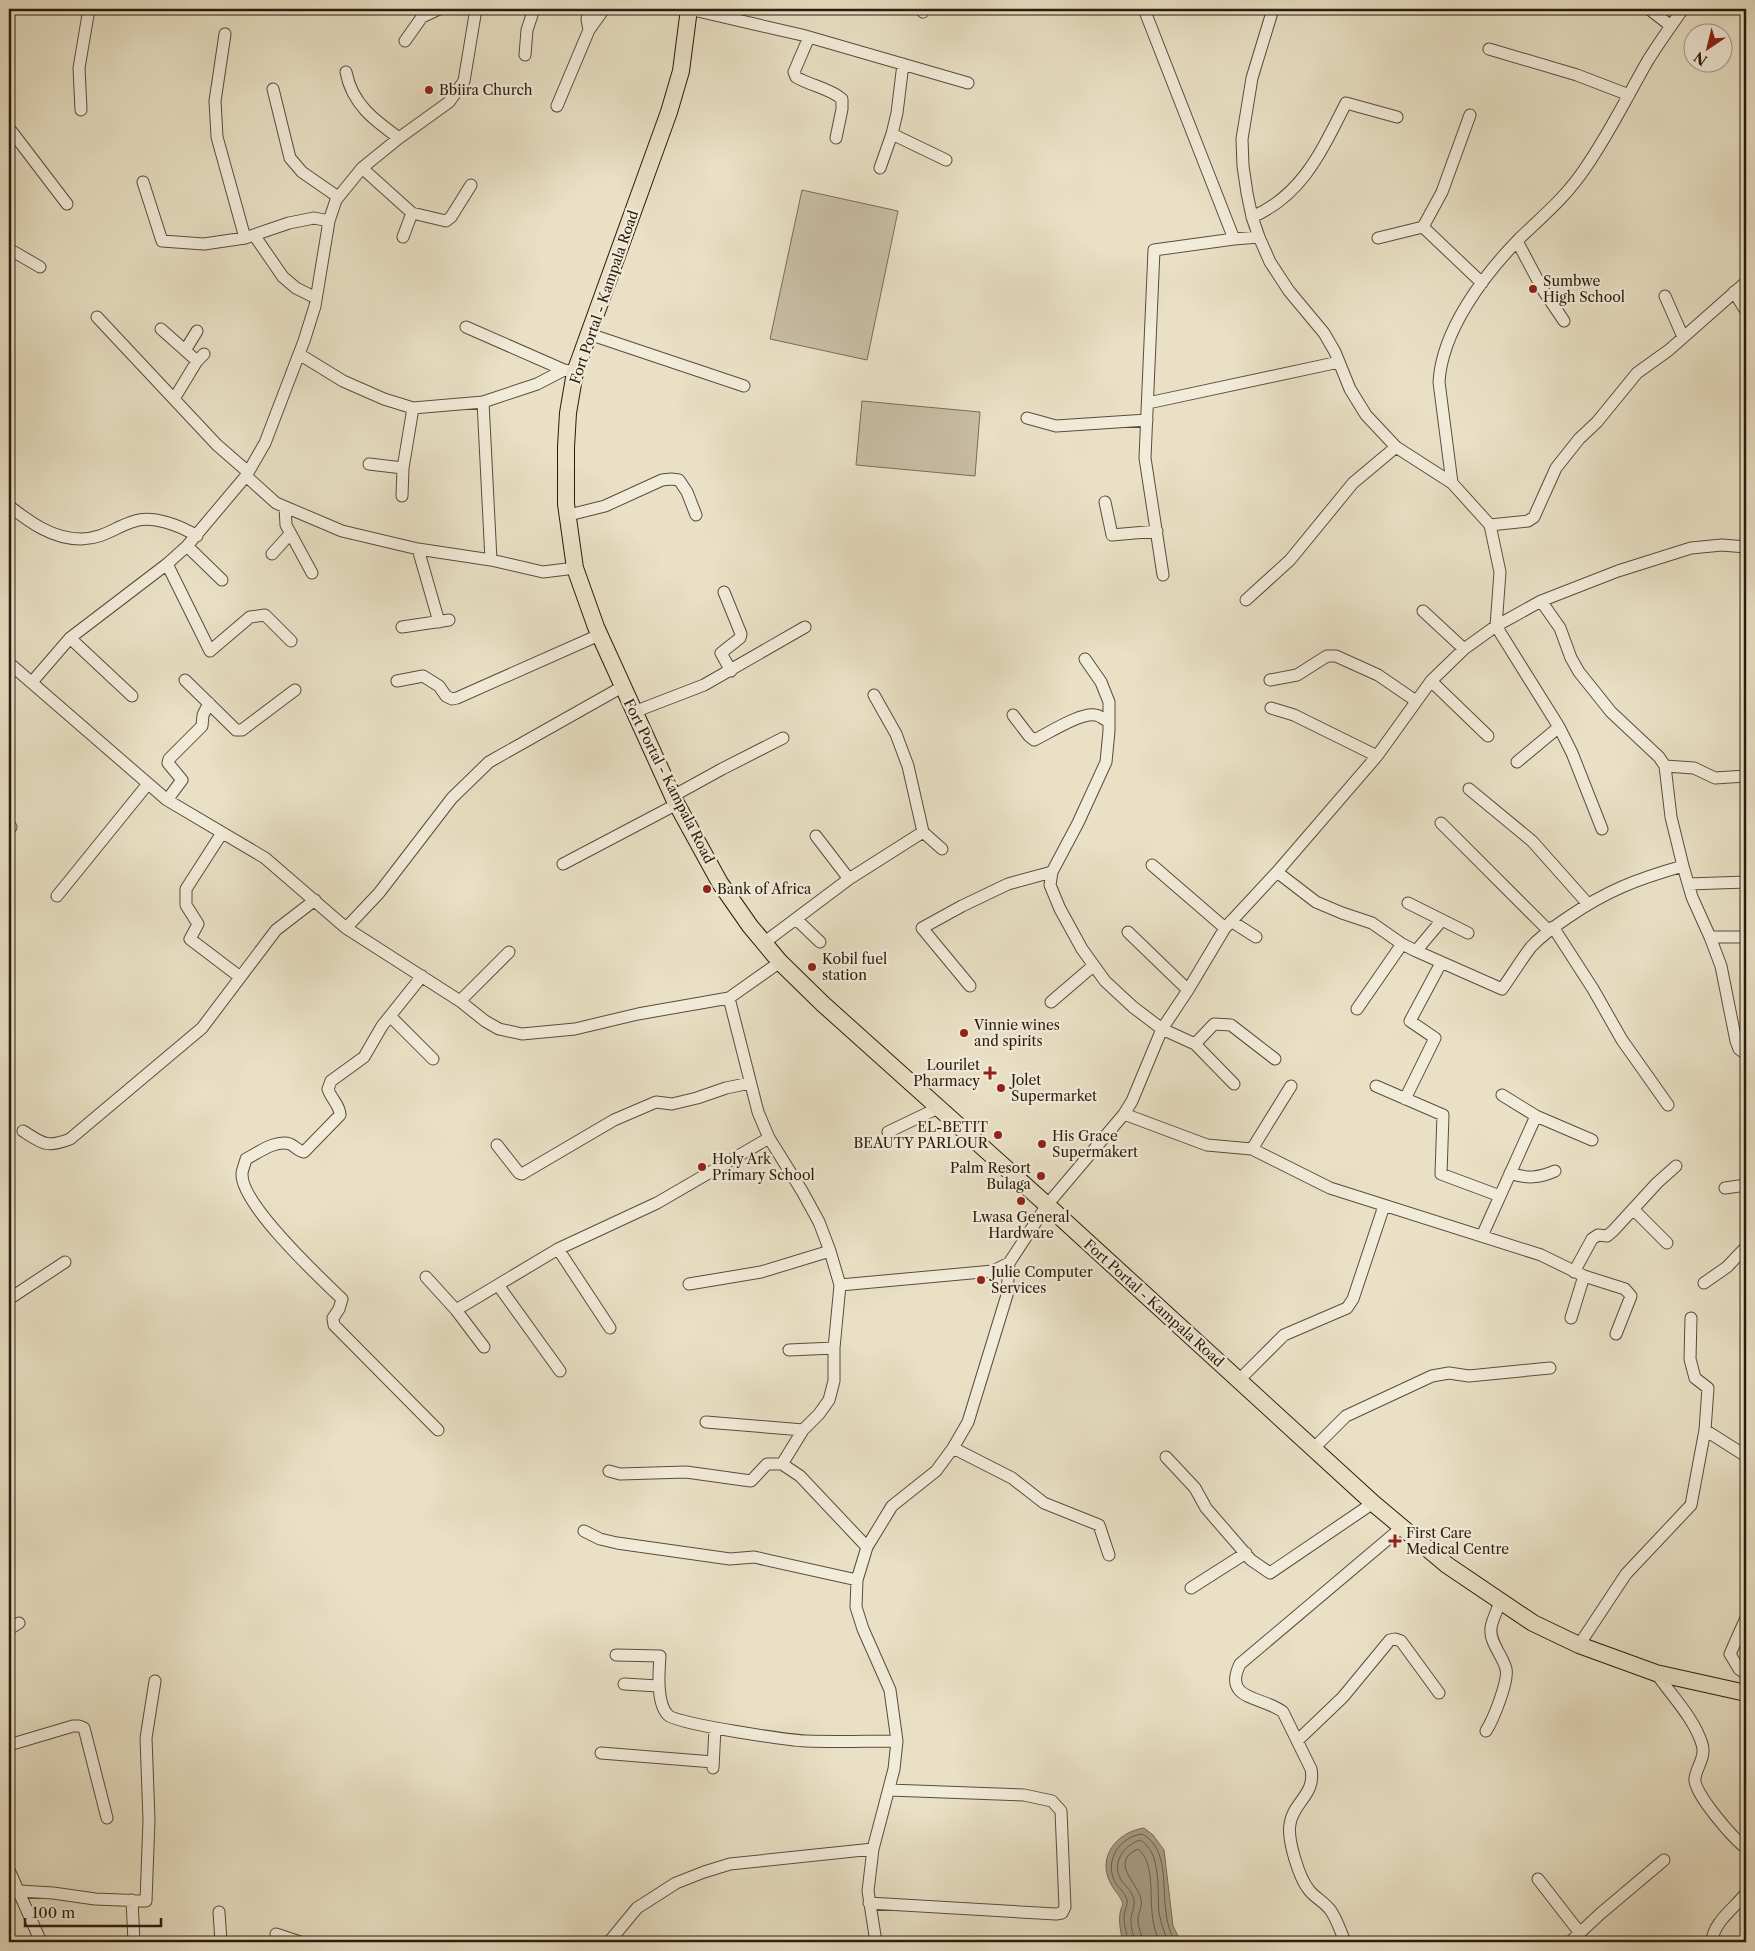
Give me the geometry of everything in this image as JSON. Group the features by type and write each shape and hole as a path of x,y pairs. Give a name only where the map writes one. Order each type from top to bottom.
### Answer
{"main road":[{"name":"Fort Portal - Kampala Road","path":"689,9 681,71 669,112 588,334 569,371 566,504 576,568 599,635 675,800 720,883 750,926 780,962 823,1004 1047,1205 1373,1503 1447,1565 1533,1623 1579,1645 1656,1673 1746,1693"}],"street":[{"path":"81,110 79,68 89,9"},
{"path":"405,41 422,17 439,9"},
{"path":"32,682 70,638 167,564 187,546 247,474 265,443 277,415 304,341 316,298 329,221 338,197 362,168 399,138 449,102 464,81 476,9"},
{"path":"525,55 528,30 534,9"},
{"path":"589,9 587,20 589,30"},
{"path":"557,106 589,30 604,9"},
{"path":"689,9 809,37 968,83"},
{"path":"1144,9 1234,238"},
{"path":"1273,9 1252,78 1242,139 1243,166 1252,217 1259,237 1270,262 1280,278 1324,333 1350,389 1366,414 1396,446 1452,483 1490,525 1500,572 1496,626 1559,727 1572,753 1602,829"},
{"path":"1649,9 1671,26"},
{"path":"1452,483 1439,382 1440,366 1445,348 1470,301 1482,283 1517,241 1566,195 1587,167 1648,60 1683,9"},
{"path":"224,34 215,101 217,137 250,237 283,277 296,288 316,298"},
{"path":"809,37 794,72 796,78 834,93 842,100 836,138"},
{"path":"1489,49 1577,75 1629,94"},
{"path":"880,168 897,114 903,64"},
{"path":"346,72 349,86 361,105 372,118 399,138"},
{"path":"273,89 290,158 302,172 338,197"},
{"path":"1252,217 1268,210 1303,180 1316,161 1346,103 1397,117"},
{"path":"1378,238 1423,227 1442,192 1470,115"},
{"path":"9,128 67,204"},
{"path":"892,134 946,160"},
{"path":"362,168 412,213 446,221 471,185"},
{"path":"143,182 162,241 204,244 250,237 289,223 314,218 329,221"},
{"path":"403,237 412,213"},
{"path":"1423,227 1482,283"},
{"path":"1163,575 1145,458 1154,250 1234,238 1259,237"},
{"path":"1517,241 1542,290 1564,321"},
{"path":"9,249 40,267"},
{"path":"1490,525 1528,521 1534,517 1556,468 1637,373 1684,337 1746,282"},
{"path":"1734,292 1746,311"},
{"path":"1664,296 1684,337"},
{"path":"97,317 217,445 276,502 285,507 342,531 418,549 491,560 543,572 576,568"},
{"path":"466,328 569,371"},
{"path":"161,329 200,358 174,399"},
{"path":"186,349 197,331"},
{"path":"588,334 744,386"},
{"path":"299,354 343,381 384,399 413,408 483,402 569,371"},
{"path":"1148,403 1339,362"},
{"path":"483,402 491,560"},
{"path":"402,496 403,468 413,408"},
{"path":"1027,418 1056,426 1147,420"},
{"path":"1246,600 1290,560 1353,483 1396,446"},
{"path":"369,464 403,468"},
{"path":"569,515 604,506 662,480 671,479 679,480 696,516"},
{"path":"1105,502 1112,535 1157,531"},
{"path":"9,506 46,531 79,539 98,537 137,520 169,523 185,528 197,536"},
{"path":"285,507 286,525 312,573"},
{"path":"272,554 290,534"},
{"path":"876,1942 868,1891 873,1849 894,1769 897,1741 890,1690 863,1629 856,1607 857,1580 867,1547 892,1506 936,1470 953,1448 968,1422 1007,1295 1009,1263 1047,1205 1124,1114 1132,1101 1162,1029 1228,924 1277,872 1376,756 1431,681 1464,649 1496,626 1541,600 1618,571 1692,548 1722,545 1746,547"},
{"path":"187,546 222,580"},
{"path":"402,627 444,621 418,549"},
{"path":"167,564 210,651 250,617 265,615 291,641"},
{"path":"724,592 741,634 740,638 720,653 731,671"},
{"path":"1541,600 1560,628 1571,658 1579,672 1612,712 1659,757 1665,766 1671,817 1688,884 1710,936 1724,978 1738,1048 1746,1054"},
{"path":"1423,611 1464,649"},
{"path":"634,712 704,685 805,628"},
{"path":"397,681 423,676 439,686 446,696 452,699 457,698 599,635"},
{"path":"70,638 132,696"},
{"path":"1270,680 1297,675 1327,656 1336,656 1378,675 1416,701"},
{"path":"1085,658 1101,682 1109,702 1106,762 1078,823 1052,872 1050,885 1060,909 1093,966 1105,981 1132,1007 1162,1029 1195,1044 1234,1084"},
{"path":"9,663 167,800 265,858 346,928 460,1001 485,1021 499,1028 522,1034 575,1029 638,1014 730,998 780,962"},
{"path":"185,680 236,730 242,730 294,690"},
{"path":"1431,681 1488,736"},
{"path":"346,928 379,892 452,798 489,762 622,688"},
{"path":"874,696 899,742 908,766 923,832 942,849"},
{"path":"167,800 182,780 168,763 169,759 202,726 203,714 209,703"},
{"path":"1271,708 1294,714 1376,756"},
{"path":"1014,715 1034,740 1077,719 1096,715 1109,722"},
{"path":"1517,762 1559,727"},
{"path":"563,864 675,800 722,768 783,738"},
{"path":"1665,766 1694,768 1715,778 1746,776"},
{"path":"57,896 147,784"},
{"path":"1469,789 1532,841 1588,904"},
{"path":"1441,823 1551,929 1593,988 1622,1040 1668,1106"},
{"path":"765,942 849,879 923,832"},
{"path":"222,833 186,889 186,905 198,924 190,939 240,976"},
{"path":"816,836 849,879"},
{"path":"1152,865 1228,924 1256,937"},
{"path":"1277,872 1316,902 1372,923 1402,944 1502,989 1532,946 1551,929 1611,891 1634,881 1683,866"},
{"path":"970,986 922,928 1008,884 1052,872"},
{"path":"1688,884 1746,882"},
{"path":"23,1131 40,1142 55,1145 70,1139 202,1028 276,930 315,900"},
{"path":"1408,903 1468,933"},
{"path":"796,919 820,942"},
{"path":"1416,951 1442,920"},
{"path":"1128,932 1188,990"},
{"path":"1710,936 1746,937"},
{"path":"1357,1009 1402,944"},
{"path":"460,1001 509,952"},
{"path":"1405,1099 1435,1038 1410,1021 1441,963"},
{"path":"1051,1002 1093,966"},
{"path":"422,976 382,1026 364,1057 331,1082 328,1089 329,1094 340,1111 340,1115 335,1122 304,1152 299,1151 290,1144 278,1143 246,1160 242,1175 246,1191 258,1211 342,1299 339,1310 333,1318 334,1325 438,1430"},
{"path":"730,998 758,1112 769,1138 802,1191 818,1222 830,1251 840,1286 834,1348 834,1381 829,1400 819,1414 803,1430 782,1464"},
{"path":"390,1016 433,1059"},
{"path":"1195,1044 1214,1024 1231,1025 1274,1059"},
{"path":"498,1145 519,1173 522,1174 614,1120 656,1102 672,1104 750,1082"},
{"path":"1252,1149 1291,1086"},
{"path":"1376,1086 1443,1115 1441,1174 1500,1196"},
{"path":"1502,1095 1536,1116 1592,1140"},
{"path":"888,1132 938,1108"},
{"path":"1124,1114 1207,1145 1252,1149 1330,1188 1541,1255 1579,1274 1625,1289 1631,1296 1616,1334"},
{"path":"1482,1236 1536,1116"},
{"path":"456,1310 558,1249 657,1203 769,1138"},
{"path":"1571,1318 1579,1274 1592,1239 1598,1235 1607,1236 1657,1183 1676,1166"},
{"path":"1510,1173 1529,1178 1542,1177 1555,1172"},
{"path":"1725,1188 1746,1185"},
{"path":"1238,1380 1284,1335 1347,1308 1353,1299 1384,1206"},
{"path":"1633,1209 1668,1244"},
{"path":"1704,1283 1727,1267 1746,1247"},
{"path":"558,1249 610,1328"},
{"path":"690,1284 760,1272 830,1251"},
{"path":"9,1299 65,1262"},
{"path":"840,1286 993,1271 1009,1263"},
{"path":"426,1277 456,1310 484,1347"},
{"path":"498,1285 560,1371"},
{"path":"1579,1645 1626,1574 1691,1505 1705,1430 1708,1388 1695,1378 1690,1359 1691,1318"},
{"path":"789,1350 834,1348"},
{"path":"1314,1449 1346,1416 1432,1376 1449,1373 1470,1376 1550,1368"},
{"path":"706,1422 803,1430"},
{"path":"1705,1430 1746,1456"},
{"path":"953,1448 1012,1478 1044,1503 1099,1525 1109,1555"},
{"path":"1166,1458 1195,1488 1206,1508 1251,1560 1270,1573 1373,1503"},
{"path":"609,1471 620,1474 686,1472 751,1481 767,1464 782,1464 800,1476 867,1547"},
{"path":"1345,1942 1332,1912 1326,1904 1309,1891 1302,1880 1289,1835 1293,1815 1311,1788 1313,1778 1311,1769 1283,1712 1276,1707 1244,1696 1238,1690 1237,1671 1240,1664 1401,1528"},
{"path":"584,1531 600,1539 617,1543 730,1560 754,1557 857,1580"},
{"path":"1191,1588 1246,1553"},
{"path":"1486,1731 1493,1720 1507,1675 1491,1629 1500,1602"},
{"path":"1746,1618 1730,1654 1740,1669 1746,1674"},
{"path":"9,1629 19,1623"},
{"path":"1297,1741 1344,1697 1390,1640 1401,1641 1439,1693"},
{"path":"616,1654 660,1656 658,1686 668,1715 676,1719 715,1728 804,1741 897,1741"},
{"path":"1656,1673 1688,1718 1703,1746 1703,1756 1695,1778 1695,1787 1746,1848"},
{"path":"19,1891 53,1893 95,1899 146,1901 149,1820 146,1738 155,1681"},
{"path":"624,1684 658,1686"},
{"path":"9,1744 73,1726 84,1728 107,1818"},
{"path":"601,1753 713,1766 715,1728"},
{"path":"870,1903 1056,1914 1062,1913 1065,1907 1061,1811 1052,1802 1024,1795 889,1790"},
{"path":"609,1942 637,1908 676,1883 704,1872 730,1864 873,1849"},
{"path":"1570,1942 1664,1860"},
{"path":"9,1870 41,1942"},
{"path":"1538,1879 1580,1933"},
{"path":"1712,1942 1712,1934 1717,1925 1746,1893"},
{"path":"132,1900 134,1942"},
{"path":"219,1912 221,1942"},
{"path":"276,1934 300,1942"}],"shaded area":[{"path":"802,190 898,211 867,360 770,339"},
{"path":"862,401 980,412 975,476 856,465"}],"water":[{"path":"1144,1828 1153,1835 1164,1850 1173,1926 1181,1942 1123,1942 1120,1918 1123,1904 1111,1884 1106,1864 1112,1847 1118,1840 1134,1830"}],"place":[{"name":"Bbiira Church","path":"429,90"},
{"name":"Sumbwe High School","path":"1533,289"},
{"name":"Bank of Africa","path":"707,889"},
{"name":"Kobil fuel station","path":"812,967"},
{"name":"Vinnie wines and spirits","path":"964,1033"},
{"name":"Lourilet Pharmacy","path":"990,1073"},
{"name":"Jolet Supermarket","path":"1001,1088"},
{"name":"EL-BETIT BEAUTY PARLOUR","path":"998,1135"},
{"name":"His Grace Supermakert","path":"1042,1144"},
{"name":"Holy Ark Primary School","path":"702,1167"},
{"name":"Palm Resort Bulaga","path":"1041,1176"},
{"name":"Lwasa General Hardware","path":"1021,1201"},
{"name":"Julie Computer Services","path":"981,1280"},
{"name":"First Care Medical Centre","path":"1395,1541"}]}
